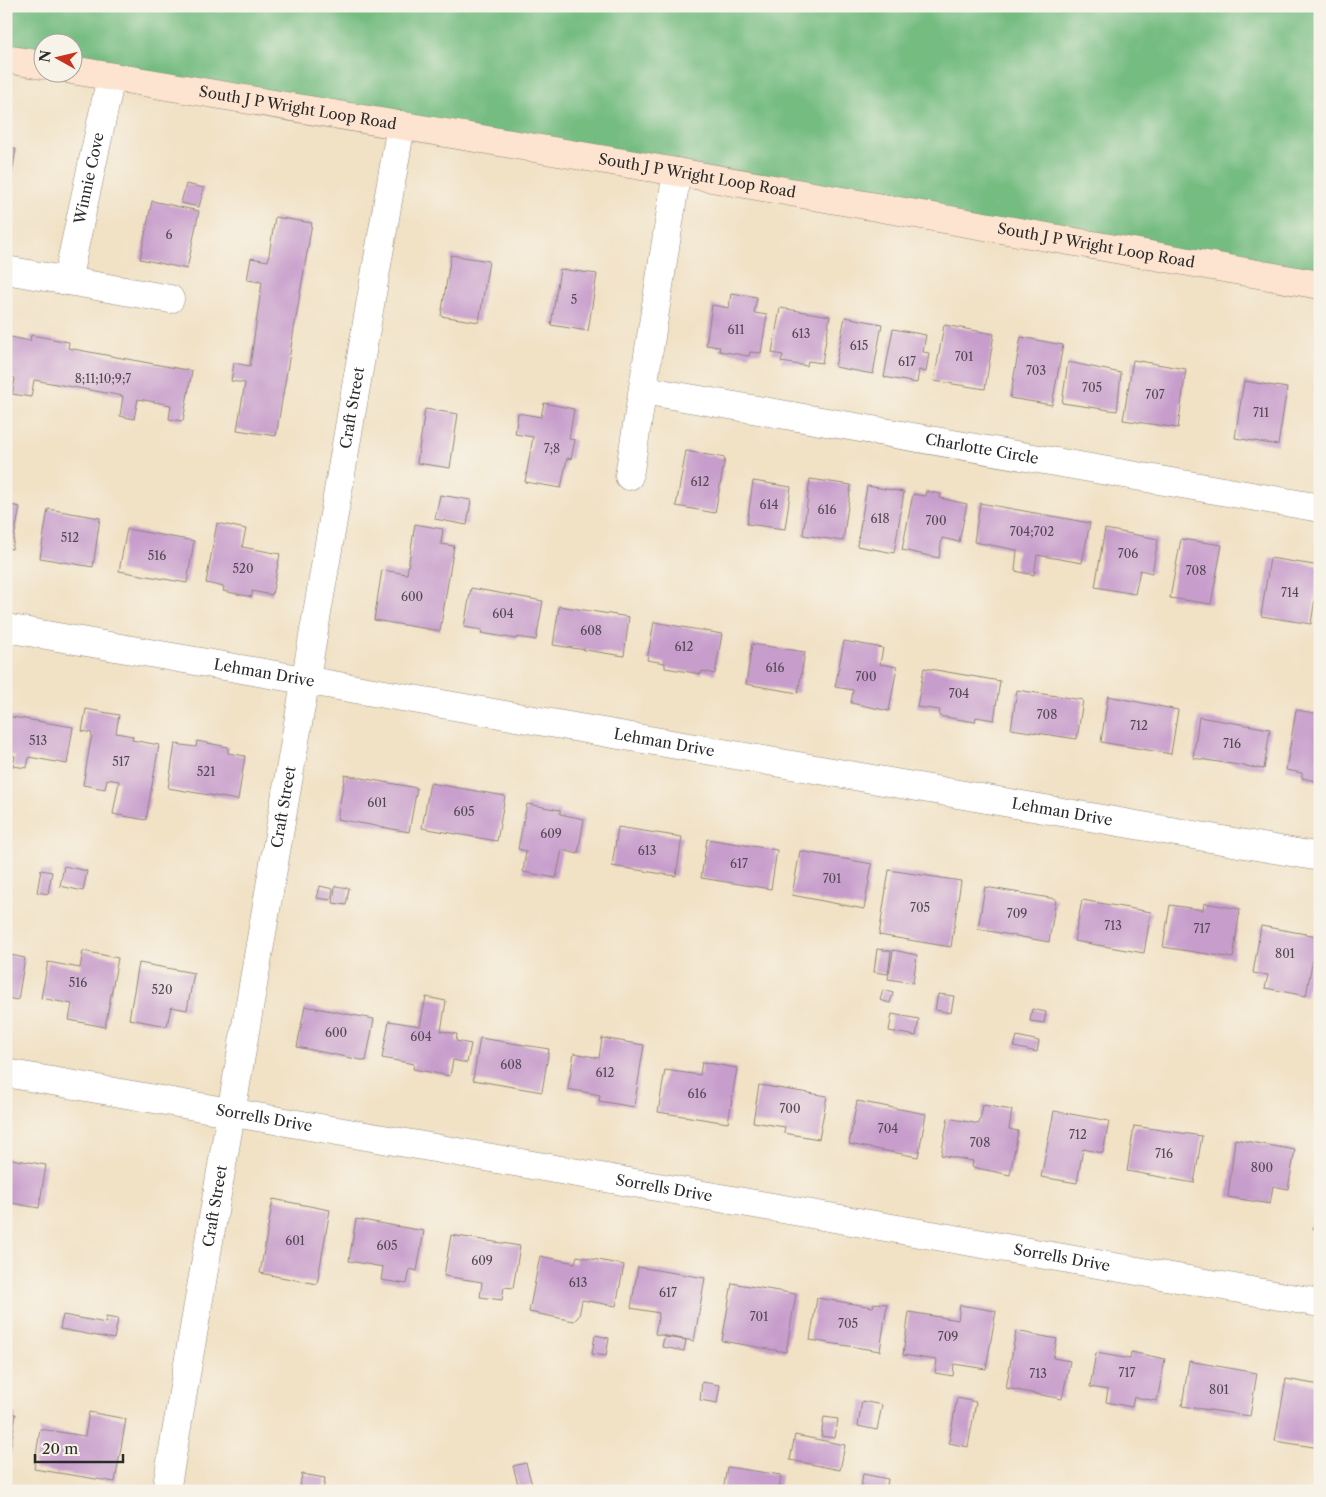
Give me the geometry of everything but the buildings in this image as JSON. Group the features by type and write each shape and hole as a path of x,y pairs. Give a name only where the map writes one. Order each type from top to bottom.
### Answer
{"main road":[{"path":"6,60 32,64"},
{"name":"South J P Wright Loop Road","path":"82,72 677,172 1320,286"}],"street":[{"name":"Winnie Cove","path":"67,281 111,77"},
{"name":"Craft Street","path":"166,1491 401,125"},
{"path":"629,476 677,172"},
{"path":"6,270 170,299"},
{"name":"Charlotte Circle","path":"643,390 1320,508"},
{"name":"Lehman Drive","path":"6,628 1320,857"},
{"name":"Sorrells Drive","path":"6,1073 1320,1303"}],"green space":[{"path":"6,6 1320,6 1320,287 82,74 82,32 32,32 32,65 6,61"}]}
